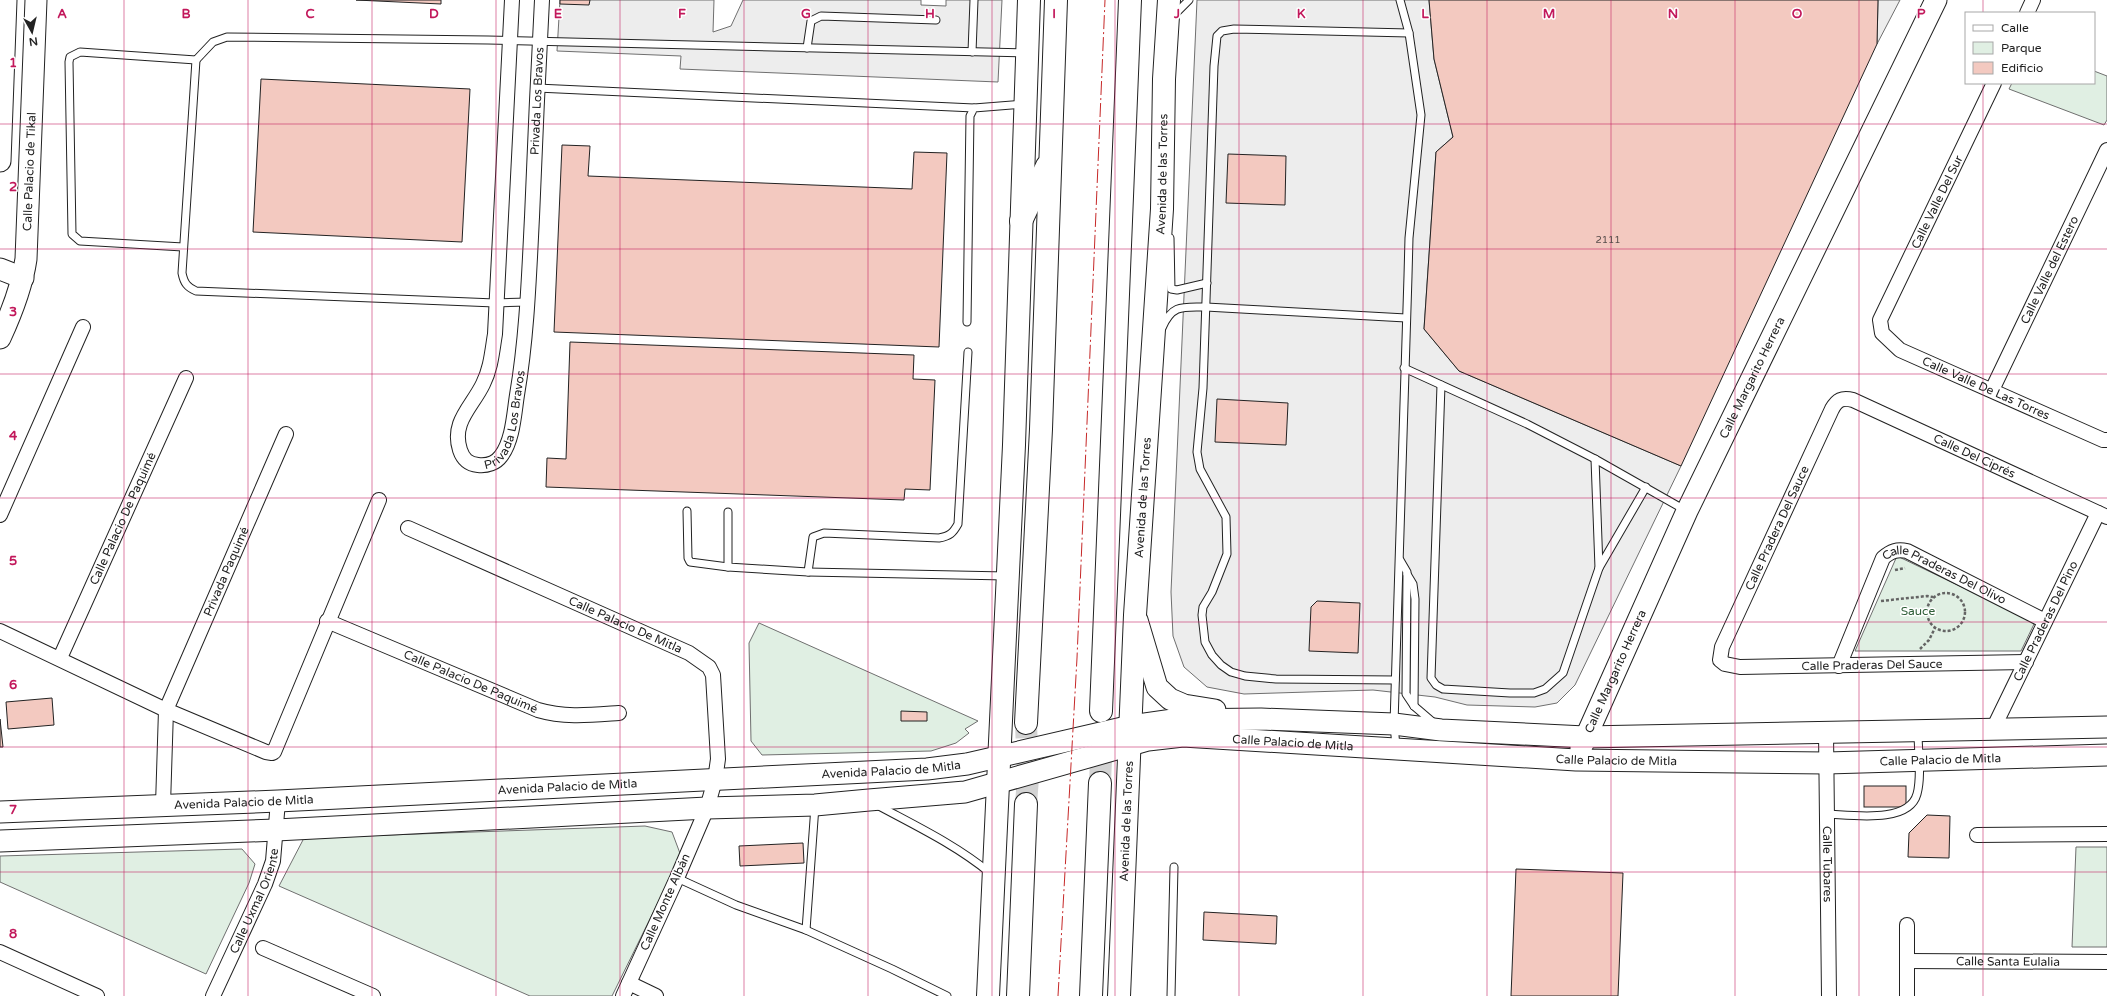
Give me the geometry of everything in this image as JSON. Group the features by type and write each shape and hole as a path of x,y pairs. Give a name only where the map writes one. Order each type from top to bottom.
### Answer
{"main road":[{"path":"0,161 6,0"},
{"name":"Calle Palacio de Tikal","path":"0,338 17,299 23,278 26,259 36,0"},
{"path":"988,996 995,877 999,756 1014,445 1029,0"},
{"path":"1026,723 1041,429 1056,0"},
{"path":"1101,711 1130,0"},
{"name":"Calle Margarito Herrera","path":"1576,760 1687,511 1936,0"},
{"name":"Avenida de las Torres","path":"1119,996 1135,615 1162,208 1164,78 1168,10"},
{"path":"1021,221 1050,158"},
{"path":"0,269 23,278"},
{"path":"1135,615 1157,687 1170,699 1184,705 1261,719"},
{"name":"Calle Palacio de Mitla","path":"1130,736 1172,720 1261,719 1394,724 1441,730 1585,737 2107,727"},
{"path":"0,841 276,830 707,808 815,805 965,792 999,782 1130,736"},
{"name":"Calle Palacio de Mitla","path":"1130,736 1148,740 1183,736 1396,747 1576,760 1827,764 2107,755"},
{"name":"Avenida Palacio de Mitla","path":"0,812 278,802 927,770 967,764 999,756 1130,736"},
{"path":"1091,996 1100,784"},
{"path":"1018,996 1026,804"}],"street":[{"name":"Privada Los Bravos","path":"512,0 495,303 495,334 491,365 483,385 464,412 459,428 458,443 463,457 469,463 479,465 490,464 498,460 504,453 509,439 520,377 528,302 542,0"},
{"path":"2027,12 2033,0"},
{"name":"Calle Valle Del Sur","path":"1880,320 1994,84"},
{"name":"Calle Valle del Estero","path":"1992,390 2107,150"},
{"name":"Calle Valle De Las Torres","path":"1880,320 1882,333 1900,350 2103,440 2107,440"},
{"path":"0,515 83,327"},
{"name":"Calle Palacio De Paquimé","path":"60,658 186,378"},
{"name":"Calle Del Ciprés","path":"1840,400 1846,398 1852,400 2103,515"},
{"name":"Calle Pradera Del Sauce","path":"1720,660 1722,647 1725,640 1832,409 1840,400"},
{"name":"Privada Paquimé","path":"166,710 286,434"},
{"path":"0,631 60,658 166,710 266,752 272,753 379,500"},
{"name":"Calle Praderas Del Pino","path":"1993,729 2045,621 2103,515"},
{"name":"Calle Palacio De Mitla","path":"408,528 702,660 709,667 713,676 715,687 718,759 715,780 707,808"},
{"name":"Calle Praderas Del Olivo","path":"1839,666 1879,566 1888,553 1899,549 1907,551 2045,621"},
{"name":"Calle Palacio De Paquimé","path":"328,620 538,710 554,714 574,716 619,713"},
{"name":"Calle Praderas Del Sauce","path":"1720,660 1730,666 1740,667 2026,662"},
{"path":"163,805 166,710"},
{"name":"Calle Tubares","path":"1826,732 1829,996"},
{"name":"Calle Uxmal Oriente","path":"213,996 265,884 273,861 278,802"},
{"name":"Calle Monte Albán","path":"623,996 707,808"},
{"path":"1977,835 2107,834"},
{"path":"1907,925 1908,996"},
{"path":"263,948 373,996"},
{"path":"0,952 97,996"},
{"name":"Calle Santa Eulalia","path":"1908,961 2107,962"},
{"path":"629,983 656,996"}],"lane":[{"path":"972,52 974,0"},
{"path":"1168,10 1189,0"},
{"path":"1396,747 1394,724 1395,680 1409,238 1421,115 1409,33 1400,0"},
{"path":"807,48 811,22 820,16 936,20"},
{"path":"1395,680 1245,676 1230,672 1212,655 1205,642 1203,634 1203,607 1212,592 1227,554 1227,526 1224,511 1200,469 1197,452 1203,388 1214,66 1217,36 1222,31 1409,33"},
{"path":"528,302 495,303 196,291 188,287 183,281 183,247 196,60 213,42 227,37 510,41 1027,53"},
{"path":"183,247 80,241 72,234 69,62 70,57 80,52 196,60"},
{"path":"538,88 974,108 1025,104"},
{"path":"967,322 970,116 974,108"},
{"path":"1162,208 1171,244 1171,288 1177,290 1207,283"},
{"path":"1153,347 1172,311 1182,307 1406,318"},
{"path":"808,572 811,544 813,537 817,534 939,538 948,537 953,533 958,524 968,352"},
{"path":"1404,368 1527,424 1595,459 1687,511"},
{"path":"1441,385 1431,678 1436,685 1443,689 1510,693 1534,692 1545,689 1563,673 1598,568 1646,487"},
{"path":"1595,459 1598,568"},
{"path":"687,511 688,558 690,562 728,567 808,572 930,576 966,574 1007,576"},
{"path":"728,512 728,567"},
{"path":"1400,559 1406,572 1406,694 1414,706 1441,730"},
{"path":"1827,814 1895,814 1906,810 1913,804 1917,796 1917,730"},
{"path":"868,800 936,837 975,861 995,877"},
{"path":"806,930 815,805"},
{"path":"1171,996 1174,867"},
{"path":"677,878 736,905 806,930 947,996"}],"path":[{"path":"1881,601 1927,596 1934,597 1943,593 1956,595 1964,605 1965,611 1965,617 1958,628 1946,632 1935,628 1930,623 1926,611 1934,597"},
{"path":"1906,664 1929,640 1935,628"}],"green space":[{"path":"2095,71 2107,76 2107,120 2104,125 2009,89 2012,84 2095,84"},
{"name":"Sauce","path":"1897,556 2035,622 2021,651 1855,651"},
{"path":"759,623 978,721 965,729 969,733 956,743 931,751 762,755 751,741 749,643"},
{"path":"645,826 672,832 681,856 612,996 530,996 279,886 304,838"},
{"path":"2076,847 2107,847 2107,947 2072,947"},
{"path":"242,849 255,864 249,883 206,974 0,882 0,856"}],"shaded area":[{"path":"560,0 714,0 713,32 731,26 743,0 921,0 921,5 946,6 946,0 1002,0 998,82 680,69 681,56 557,51"},
{"path":"1197,0 1429,0 1434,59 1453,137 1436,152 1424,329 1459,371 1681,466 1575,685 1557,703 1535,707 1467,705 1435,697 1373,690 1244,694 1207,687 1184,667 1173,636 1171,592"},
{"path":"1878,0 1900,0 1877,44"}],"building":[{"path":"356,0 441,0 441,4"},
{"path":"560,0 590,0 589,5 560,4"},
{"path":"1429,0 1878,0 1877,44 1681,466 1459,371 1424,329 1436,152 1453,137 1434,59"},
{"path":"261,79 470,89 462,242 253,232"},
{"path":"562,145 590,146 588,176 912,189 914,152 947,153 939,347 554,332"},
{"path":"1228,154 1286,156 1285,205 1226,203"},
{"path":"570,342 914,355 913,379 935,380 930,490 905,489 904,500 546,487 547,458 566,459"},
{"path":"1217,399 1288,403 1286,445 1215,442"},
{"path":"1317,601 1360,603 1358,653 1309,651 1311,607"},
{"path":"52,698 54,725 8,729 6,702"},
{"path":"901,711 927,712 927,721 901,721"},
{"path":"0,719 3,747 0,747"},
{"path":"1864,786 1906,786 1906,807 1864,807"},
{"path":"1927,815 1950,816 1949,858 1908,857 1909,833"},
{"path":"803,843 804,863 740,866 739,846"},
{"path":"1516,869 1623,873 1618,996 1511,996"},
{"path":"1204,912 1277,916 1276,944 1203,940"}],"tunnel":[{"path":"1026,723 1028,778 1026,804"},
{"path":"1100,783 1102,735"}],"power":[{"path":"1058,996 1077,658 1105,0"}]}
